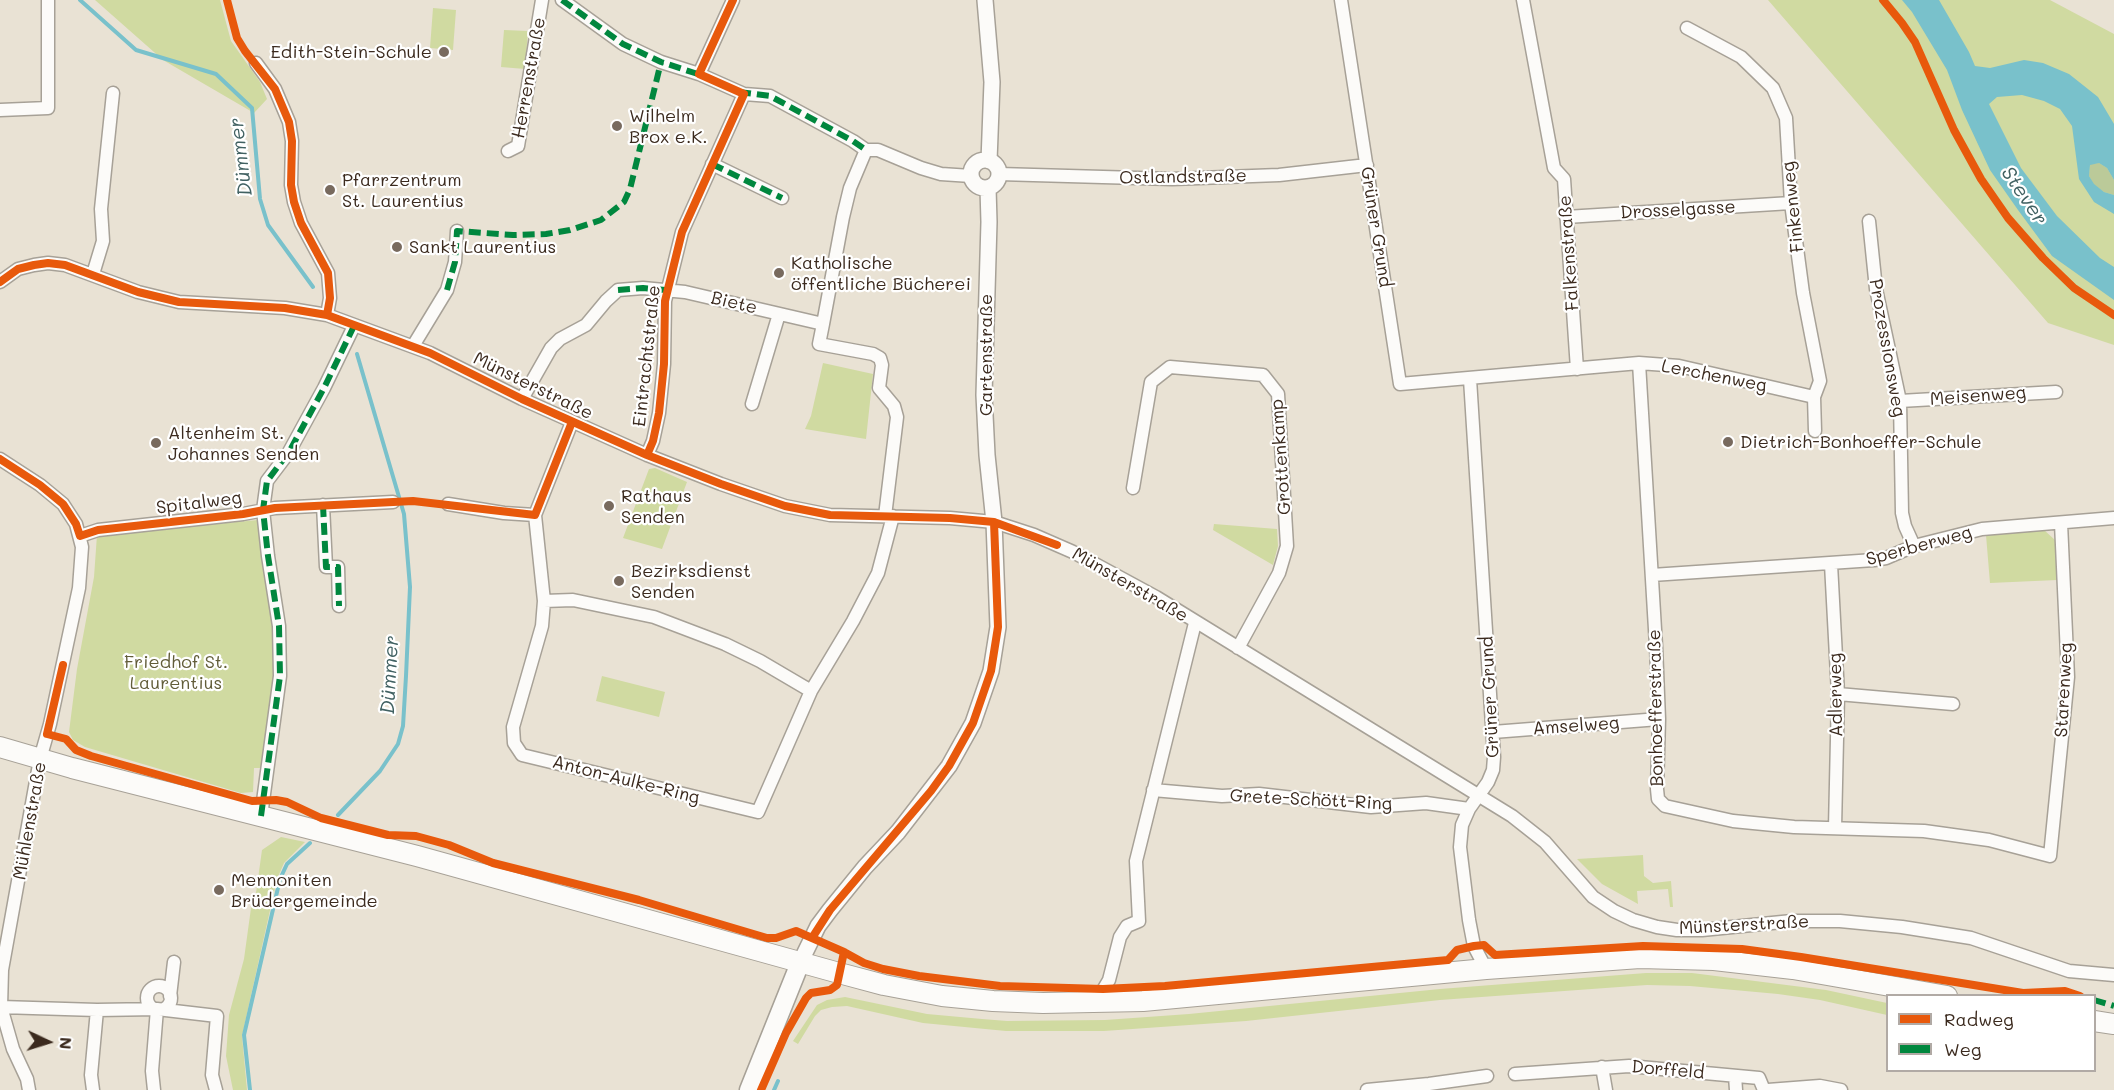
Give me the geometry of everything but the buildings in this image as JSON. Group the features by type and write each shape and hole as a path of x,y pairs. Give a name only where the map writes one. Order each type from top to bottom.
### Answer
{"main road":[{"path":"0,747 417,856 800,963 884,985 942,996 1033,1003 1180,998 1486,969 1640,958 1714,960 1793,969 1936,994"},
{"path":"749,1090 800,963"},
{"path":"2096,1021 2114,1024"}],"street":[{"path":"0,110 48,108 48,0"},
{"name":"Herrenstraße","path":"508,151 518,146 542,0"},
{"path":"562,0 623,44 661,62 699,74 744,94 770,96 866,150 878,150 942,174 971,176"},
{"path":"699,74 732,0"},
{"path":"985,0 992,82 989,161"},
{"name":"Grüner Grund","path":"1341,0 1400,384 1577,369"},
{"name":"Falkenstraße","path":"1524,0 1554,168 1564,179 1577,369"},
{"name":"Finkenweg","path":"1687,28 1741,57 1773,88 1786,118 1791,203 1803,293 1820,381 1814,397 1815,431"},
{"path":"256,63 275,89 289,122 292,141 291,185 294,202 301,223 328,273 330,298 327,315"},
{"path":"93,274 103,241 100,209 113,93"},
{"name":"Eintrachtstraße","path":"647,455 659,413 664,364 664,304 682,232 744,94"},
{"path":"779,314 823,324 850,188 866,150"},
{"path":"989,161 996,166 999,174 996,183 988,188 975,184 971,176 974,165 978,162 989,161"},
{"path":"712,164 782,198"},
{"name":"Ostlandstraße","path":"999,174 1172,179 1279,175 1367,165"},
{"name":"Gartenstraße","path":"800,963 824,918 865,867 898,832 949,766 973,723 991,671 997,637 998,590 984,395 988,188"},
{"name":"Drosselgasse","path":"1566,217 1791,203"},
{"name":"Prozessionsweg","path":"1869,221 1876,289 1900,401 1902,513 1914,546"},
{"path":"413,346 447,290 455,262 458,231"},
{"name":"Münsterstraße","path":"0,282 18,269 48,263 65,265 138,292 179,302 285,308 327,315 413,346 522,399 647,455 785,506 830,515 994,522 1065,548 1156,597 1512,816 1545,842 1593,897 1623,915 1657,927 1702,930 1792,921 1840,921 1902,927 1971,938 2069,971 2114,975"},
{"name":"Biete","path":"522,399 551,348 560,339 586,325 618,290 643,288 695,294 779,314 752,404"},
{"name":"Anton-Aulke-Ring","path":"572,422 535,515 544,601 542,626 513,727 514,743 522,755 758,812 811,691 853,621 878,573 889,516 897,417 894,406 879,388 882,365 880,358 873,354 819,344 823,324"},
{"name":"Spitalweg","path":"261,816 280,676 279,627 263,510 267,481 289,452 354,326"},
{"name":"Lerchenweg","path":"1577,369 1639,363 1679,366 1814,397"},
{"name":"Bonhoefferstraße","path":"1639,363 1659,719 1658,799 1665,806 1733,821 1794,827 1924,831 1989,840 2050,856"},
{"name":"Grottenkamp","path":"1133,488 1150,382 1170,367 1263,375 1278,394 1287,546 1279,573 1238,648"},
{"name":"Grüner Grund","path":"1470,379 1494,757 1493,770 1479,796"},
{"name":"Meisenweg","path":"1900,401 2056,392"},
{"name":"Mühlenstraße","path":"0,459 40,485 63,504 76,524 83,559 80,588 40,759 2,970 1,1007 13,1049 27,1079 29,1090"},
{"name":"Spitalweg","path":"80,537 98,530 263,510 393,502"},
{"path":"448,504 504,513 535,515"},
{"path":"323,505 326,567 338,567 339,606"},
{"name":"Sperberweg","path":"1652,575 1874,560 1886,558 1914,546 1982,529 2114,518"},
{"name":"Starenweg","path":"2050,856 2068,677 2061,523"},
{"name":"Adlerweg","path":"1831,564 1838,694 1836,828"},
{"path":"544,601 573,600 657,618 725,644 760,661 811,691"},
{"path":"1096,1002 1109,980 1120,937 1127,926 1139,921 1137,861 1196,623"},
{"path":"1838,694 1953,704"},
{"name":"Amselweg","path":"1493,732 1659,719"},
{"name":"Grete-Schött-Ring","path":"1153,790 1222,795 1259,794 1371,807 1426,803 1469,809"},
{"path":"1479,796 1461,825 1460,847 1474,946 1486,969"},
{"path":"1,1007 97,1010 162,1009 169,1004 174,962"},
{"path":"170,996 165,988 156,986 152,988 147,1000 149,1005 157,1009 217,1016 212,1075 216,1090"},
{"path":"154,1090 152,1071 157,1009"},
{"path":"93,1090 91,1076 97,1010"},
{"name":"Dorffeld","path":"1515,1074 1629,1066 1758,1078 1766,1090 1820,1086 1841,1090"},
{"name":"Dorffeld","path":"1602,1067 1606,1090"},
{"path":"1367,1090 1430,1087 1487,1076"},
{"path":"1735,1076 1736,1090"}],"green space":[{"path":"95,0 220,0 231,41 260,82 267,99 254,113 163,60"},
{"path":"1768,0 2050,0 2114,34 2114,345 2048,323"},
{"path":"433,8 456,10 453,50 430,48"},
{"path":"504,30 528,31 525,69 501,67"},
{"path":"2099,163 2107,168 2114,180 2114,195 2104,192 2093,184 2089,176 2090,164"},
{"path":"823,363 873,374 866,439 805,429 811,416"},
{"path":"655,468 687,482 662,549 623,538 649,469"},
{"name":"Friedhof St. Laurentius","path":"258,520 273,621 273,681 262,768 254,768 253,792 241,793 85,747 73,740 69,732 77,669 94,577 97,535"},
{"path":"1214,524 1277,529 1278,546 1273,565 1213,530"},
{"path":"2044,530 2055,540 2057,580 1990,583 1986,535"},
{"path":"602,676 665,692 659,717 596,701"},
{"path":"281,837 305,842 284,863 277,879 242,1036 247,1090 233,1090 226,1056 229,1015 244,959 262,850"},
{"path":"1643,855 1644,876 1653,883 1671,881 1673,907 1670,907 1668,889 1637,891 1638,904 1602,884 1577,859"},
{"path":"1646,973 1692,973 1826,990 1886,1003 1886,1015 1820,1000 1778,994 1690,986 1647,985 1440,1000 1246,1021 1104,1031 1006,1031 923,1023 847,1006 821,1010 798,1044 793,1041 817,1005 827,1000 845,997 927,1014 982,1019 1105,1020 1440,989"}],"water":[{"name":"Stever","path":"1902,0 1939,0 1975,66 1990,68 2024,60 2043,63 2069,74 2098,97 2114,124 2114,180 2107,168 2099,163 2090,165 2089,176 2094,184 2104,192 2114,195 2114,214 2094,202 2079,179 2072,126 2060,109 2044,101 2022,95 1997,97 1989,104 2021,168 2057,216 2100,258 2114,267 2114,300 2052,256 2018,210 1990,170 1962,110 1947,70 1912,12"}],"waterway":[{"name":"Dümmer","path":"80,0 136,50 216,74 252,108 260,199 268,225 313,287"},
{"name":"Dümmer","path":"338,815 380,771 398,744 403,726 410,587 404,514 357,354"},
{"name":"Dümmer","path":"250,1090 244,1035 280,879 287,864 310,843"},
{"path":"774,1090 778,1081"}],"marked path":[{"path":"562,0 623,44 661,62 704,76"},
{"path":"447,290 455,262 457,231 513,235 546,234 570,230 601,220 624,202 630,189 661,62"},
{"path":"739,92 770,96 866,150"},
{"path":"712,164 782,198"},
{"path":"618,290 643,288 667,290 668,286"},
{"path":"261,816 280,676 279,626 263,510 267,481 289,452 354,326"},
{"path":"323,505 326,567 338,567 339,606"},
{"path":"2096,1001 2114,1006"}],"cycle path":[{"path":"227,0 237,38 275,89 289,122 292,141 291,185 294,202 301,223 328,273 330,298 327,315"},
{"path":"647,455 653,441 659,413 664,364 665,301 682,232 744,94 699,74 733,0"},
{"path":"1883,0 1915,42 1954,130 1981,179 2008,218 2043,258 2074,288 2114,315"},
{"path":"0,282 18,269 48,263 65,265 138,292 179,302 285,308 327,315 430,353 522,399 647,455 785,506 830,515 950,518 994,522 1057,545"},
{"path":"0,459 40,485 63,504 76,524 80,536 98,530 243,514 275,508 413,501 535,515 572,422"},
{"path":"812,938 830,910 931,791 949,766 973,723 991,671 998,627 994,522"},
{"path":"63,665 47,734 66,739 76,750 91,756 252,801 287,802 321,818 388,835 416,836 449,845 493,863 639,900 767,938 776,938 796,931 864,963 919,976 1000,986 1103,989 1165,986 1448,960 1457,950 1484,945 1495,955 1643,946 1742,949 2023,993 2065,991 2074,994"},
{"path":"761,1090 786,1033 806,998 811,993 830,990 837,985 844,952"}],"place":[{"name":"Edith-Stein-Schule","path":"444,52"},
{"name":"Wilhelm Brox e.K.","path":"617,126"},
{"name":"Pfarrzentrum St. Laurentius","path":"330,190"},
{"name":"Sankt Laurentius","path":"397,247"},
{"name":"Katholische öffentliche Bücherei","path":"779,273"},
{"name":"Dietrich-Bonhoeffer-Schule","path":"1728,442"},
{"name":"Altenheim St. Johannes Senden","path":"156,443"},
{"name":"Rathaus Senden","path":"609,506"},
{"name":"Bezirksdienst Senden","path":"619,581"},
{"name":"Mennoniten Brüdergemeinde","path":"219,890"}]}
